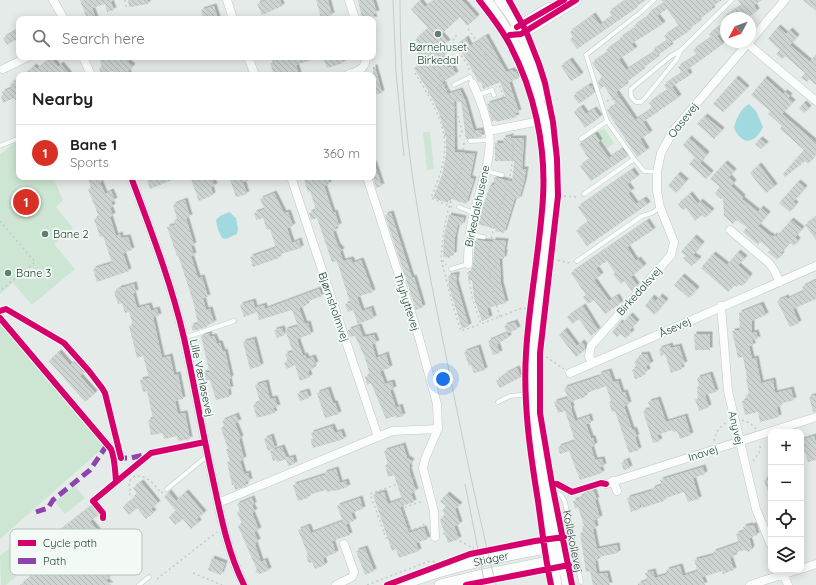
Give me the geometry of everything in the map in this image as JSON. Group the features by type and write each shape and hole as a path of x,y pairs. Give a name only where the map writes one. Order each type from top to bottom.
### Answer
{"street":[{"path":"53,0 62,16"},
{"path":"227,0 232,16"},
{"path":"349,0 354,16"},
{"name":"Kollekollevej","path":"486,0 510,35 524,64 545,120 556,196 548,222 533,350 533,394 536,429 544,488 544,506 555,546 557,560 556,585"},
{"name":"Kollekollevej","path":"500,0 520,30 528,48 546,107 545,120"},
{"path":"520,30 564,0"},
{"path":"510,35 576,0"},
{"name":"Oasevej","path":"756,34 785,0"},
{"name":"Oasevej","path":"662,210 657,191 657,172 662,153 673,131 744,48"},
{"path":"756,48 816,102"},
{"path":"2,69 22,60"},
{"path":"85,60 90,72"},
{"path":"249,60 254,72"},
{"path":"355,72 361,70 365,65 366,60"},
{"name":"Birkedalshusene","path":"468,264 468,240 486,171 489,140 489,132 482,105 471,81"},
{"path":"489,132 545,120"},
{"name":"Lille Værløsevej","path":"131,180 168,275 184,338 218,504 233,560 244,585"},
{"name":"Bjørnsholmvej","path":"292,180 378,437"},
{"name":"Thyhyttevej","path":"368,180 418,334 437,404 438,429"},
{"name":"Birkedalsvej","path":"593,363 589,358 591,346 671,255 674,242 662,210"},
{"path":"730,230 768,263 774,270 780,282"},
{"name":"Åsevej","path":"570,373 721,306 816,266"},
{"name":"Anyvej","path":"721,306 728,391 756,509 768,538"},
{"name":"Inavej","path":"617,491 610,483 816,417"},
{"path":"218,504 392,431 438,429 425,459 423,468 434,511 435,537"},
{"path":"336,585 352,577 354,572 344,544"},
{"name":"Stiager","path":"401,585 420,581 470,563 555,546"},
{"name":"Kollekollevej","path":"557,560 568,585"},
{"name":"Stiager","path":"440,585 557,560"},
{"path":"804,568 816,564"},
{"path":"750,585 780,573"},
{"path":"782,573 788,585"}],"lane":[{"path":"654,0 586,55 607,121 644,171 657,172"},
{"path":"681,50 676,60 641,102 636,102 631,98 631,89 671,56 681,50 732,0"},
{"path":"454,84 471,81"},
{"path":"478,95 492,90 494,95"},
{"path":"580,139 607,121"},
{"path":"0,146 16,139"},
{"path":"470,141 489,140"},
{"path":"584,194 634,159"},
{"path":"486,171 502,175"},
{"path":"459,207 474,213"},
{"path":"577,261 642,216 662,210"},
{"path":"469,235 484,237"},
{"name":"Birkedalshusene","path":"451,269 468,264"},
{"name":"Lille Værløsevej","path":"184,338 234,321"},
{"path":"498,402 510,396 533,394"},
{"path":"167,489 208,456"},
{"name":"Kollekollevej","path":"544,488 561,495 565,502 581,582"},
{"path":"139,585 149,577"}],"path":[{"path":"125,0 126,7"},
{"path":"456,35 456,38 452,41 469,67 471,81"},
{"path":"429,58 445,84 457,111 463,135 464,152 461,170 449,206 443,235 441,259 461,331 522,308 530,312 531,301"},
{"path":"416,73 428,93 444,135 444,156 439,175 430,198 454,208 459,207"},
{"path":"428,93 448,82 454,84"},
{"path":"601,103 619,97 623,94 630,94"},
{"path":"444,135 463,135"},
{"path":"556,196 578,198 584,194"},
{"path":"0,221 35,262 0,291"},
{"path":"551,250 550,260 574,263 577,261"},
{"path":"481,324 472,297 468,269 489,270"},
{"path":"540,361 541,346"},
{"path":"540,353 570,373"},
{"path":"745,465 751,463 759,453 761,441 760,435"},
{"path":"130,495 129,482 132,477 136,476 150,480 161,493 167,489"},
{"path":"425,477 419,479 414,478 370,494 386,538 423,526 424,523 434,519"},
{"path":"410,530 403,508 430,498"},
{"path":"384,532 395,529 397,527 397,522"},
{"path":"157,579 224,528"},
{"path":"435,537 456,530 460,541 473,548"},
{"path":"470,554 480,552"},
{"path":"368,585 430,561 437,562 438,564"},
{"path":"431,568 445,563"},
{"path":"193,572 222,585"}],"green space":[{"path":"604,128 614,143 606,149 595,134"},
{"path":"423,132 430,132 434,169 427,170"},
{"path":"16,143 16,180 54,180 63,200 56,207 73,228 54,244 75,269 32,305 13,283 0,294 0,154"},
{"path":"0,324 104,447 0,539"},
{"path":"75,486 85,498 65,514 55,502"},
{"path":"10,548 10,575 18,575 6,585 1,585 0,556"}],"water":[{"path":"749,104 756,111 763,127 756,137 748,141 741,138 734,128 739,114"},
{"path":"229,212 236,218 238,229 237,234 226,239 222,238 218,230 216,220 220,216"}],"building":[{"path":"80,0 113,0 111,2 114,10 107,12 105,4 92,8 95,16 86,16"},
{"path":"128,0 147,0 148,4 129,7"},
{"path":"267,0 280,0 282,6 262,15 257,4"},
{"path":"316,0 328,0 332,15 320,16"},
{"path":"358,0 373,0 377,13 373,14 374,16 362,16"},
{"path":"434,0 462,0 477,17 467,26 460,17 441,34 448,42 443,46 447,53 441,57 448,68 452,66 456,74 442,82 448,94 460,90 465,100 474,131 481,130 482,137 466,139 461,102 454,102 455,152 475,154 470,178 474,179 466,204 449,198 448,203 433,198 442,175 446,155 446,137 439,113 430,94 414,68 424,62 416,52 422,47 415,40 428,28 411,9 420,1 425,7"},
{"path":"626,0 646,0 577,49 570,39 573,37 570,32 593,15 600,25 612,16 609,12"},
{"path":"661,0 722,0 711,7 713,9 698,20 699,22 688,29 689,30 685,34 669,44 671,46 656,56 657,58 641,69 643,70 625,83 626,85 616,92 635,120 653,108 649,103 672,87 679,97 643,122 650,133 640,139 647,150 637,157 607,110 616,104 604,86 600,89 598,81 603,78 592,63 608,52 606,50 621,40 620,38 650,15 648,14 664,3","holes":["667,9 679,26 664,36 667,41 652,51 653,53 626,70 619,59 635,49 631,44 663,24 657,16"]},
{"path":"738,0 762,0 754,5 757,11 756,12 732,12 742,5"},
{"path":"803,0 816,0 816,11"},
{"path":"214,6 217,16 202,16 201,10"},
{"path":"720,26 720,34 717,36 720,40 720,46 687,70 690,75 667,90 664,85 682,73 678,67 697,55 693,50 711,38 709,34"},
{"path":"778,27 786,34 790,30 797,37 790,45 810,62 816,54 816,85 809,79 807,82 801,78 805,73 785,56 782,59 776,54 780,50 768,39"},
{"path":"16,31 16,40 7,45 3,38"},
{"path":"486,36 506,72 512,70 514,72 516,71 519,78 509,82 519,112 515,113 517,117 496,122 495,120 492,121 487,104 506,98 500,82 483,89 481,82 478,82 457,45 466,38 470,46"},
{"path":"48,60 53,60 58,67 61,64 68,72 27,72 34,66 37,69"},
{"path":"100,60 128,60 133,66 128,72 100,72 99,68 102,67"},
{"path":"274,60 312,60 296,65 298,72 273,72 270,63 275,62"},
{"path":"324,60 342,60 343,63 327,68"},
{"path":"570,60 581,75 571,81 561,66"},
{"path":"373,67 375,67 382,93 376,94 376,72 373,72"},
{"path":"736,78 747,88 723,112 713,104"},
{"path":"765,78 783,94 785,92 790,96 788,98 793,102 782,114 816,143 816,154 808,164 805,161 785,177 783,174 804,150 780,129 782,126 768,114 770,111 751,95"},
{"path":"16,80 16,101 14,98 3,103 1,96 3,95 2,92 12,88 10,85"},
{"path":"589,85 590,87 592,86 594,93 579,104 573,96"},
{"path":"804,103 809,108 804,113 799,108"},
{"path":"581,107 586,114 594,109 600,117 585,128 574,112"},
{"path":"705,116 722,130 714,139 697,124"},
{"path":"595,134 600,141 598,143 609,158 622,149 628,156 591,181 580,166 589,159 579,144"},
{"path":"511,136 511,138 524,138 522,169 526,169 519,199 515,198 504,233 495,231 496,229 477,224 490,185 494,185 494,177 512,182 514,161 495,161 495,143 504,143 503,138"},
{"path":"689,138 707,154 700,163 711,173 706,179 689,164 695,158 683,145"},
{"path":"760,139 766,144 761,149 755,144"},
{"path":"725,163 734,171 729,177 734,182 731,186 743,197 742,199 758,212 761,208 768,214 758,226 773,237 775,235 776,237 791,220 802,229 795,237 798,240 794,246 790,243 777,260 768,252 770,250 760,241 758,245 743,232 747,227 736,220 733,224 724,216 723,198 721,199 715,193 720,187 710,179"},
{"path":"759,165 775,186 766,193 750,173"},
{"path":"376,169 382,186 376,188 374,180 376,180"},
{"path":"632,170 637,177 627,184 632,191 628,193 636,204 644,199 648,204 587,246 576,231 588,222 578,207"},
{"path":"678,174 686,181 676,193 668,186"},
{"path":"88,180 104,180 100,182 105,194 111,191 115,200 111,202 113,206 110,208 113,215 110,217 116,236 120,234 121,238 128,237 132,250 123,253 129,271 97,282 93,269 112,263 103,236 100,237 94,219 99,217 88,189 91,188"},
{"path":"147,180 172,180 150,189"},
{"path":"191,180 212,180 215,186 211,187 213,195 199,201"},
{"path":"230,180 249,180 243,182 247,194 236,197"},
{"path":"304,180 328,180 329,184 324,186 339,226 335,227 336,230 333,232 338,246 342,250 340,252 343,261 351,259 353,263 361,260 373,292 357,297 362,311 371,308 374,318 358,324 353,310 348,312 345,304 350,303 339,267 336,261 332,262 317,218 311,220 309,213 316,210 310,191 308,192"},
{"path":"798,182 805,188 793,202 796,204 790,212 779,203"},
{"path":"274,193 284,213 288,212 293,226 287,228 292,243 299,240 301,248 278,255 279,258 253,267 250,257 276,248 270,229 267,230 263,218 256,220 254,213 265,209 260,199"},
{"path":"690,194 698,204 700,201 712,211 705,218 702,215 695,221 686,208 683,210 678,204"},
{"path":"185,200 190,217 186,218 194,245 191,246 194,255 191,256 198,278 202,277 208,297 203,298 206,310 210,309 214,323 206,325 207,327 193,331 191,326 198,324 193,301 167,227 175,225 174,220 177,219 173,205"},
{"path":"391,213 423,307 416,310 385,215"},
{"path":"449,215 464,218 462,225 458,224 455,237 454,255 450,255 450,258 443,257 444,236"},
{"path":"816,217 816,240 805,225"},
{"path":"647,221 653,230 627,247 636,261 638,259 644,266 631,277 637,285 632,291 624,281 621,284 613,274 615,273 607,261 596,268 601,275 594,280 609,301 617,296 621,303 605,314 594,300 588,304 583,297 586,295 571,273"},
{"path":"694,237 702,244 693,255 699,259 692,266 683,258 686,256 681,252"},
{"path":"475,240 493,242 493,240 506,241 504,259 500,258 500,265 501,284 506,303 487,308 490,318 482,321 474,298 472,280 468,281 469,271 471,271 473,264"},
{"path":"738,252 745,258 738,265 750,276 742,286 739,284 737,287 734,285 728,292 701,268 713,254 727,265"},
{"path":"457,274 456,282 469,326 462,329 448,283 448,276"},
{"path":"682,276 697,289 689,298 674,285"},
{"path":"816,280 816,299 793,309 799,323 790,327 777,301 786,297 787,299 804,291 802,287"},
{"path":"134,284 136,292 133,293 137,308 149,305 151,311 157,309 159,316 153,317 162,358 170,356 174,375 178,374 183,399 175,401 178,414 185,413 190,439 178,441 177,436 164,439 163,433 151,435 148,420 153,419 147,391 143,392 140,380 149,378 143,356 137,358 129,326 133,325 129,312 125,313 122,303 118,304 114,292 121,287"},
{"path":"319,289 322,296 306,302 307,305 299,308 305,324 308,323 311,334 297,339 303,356 305,355 307,359 313,357 316,364 313,365 314,368 308,371 310,377 300,381 295,365 287,369 284,363 288,361 285,354 293,352 285,330 298,326 292,310 259,320 257,312 244,317 240,305 253,301 255,308 264,305 265,309"},
{"path":"660,296 666,301 654,315 645,306 652,297 656,301"},
{"path":"761,304 766,315 752,321 752,333 756,332 758,339 752,340 753,346 749,346 752,359 756,358 761,383 773,380 775,393 791,389 794,400 779,404 780,407 777,407 779,417 760,422 758,412 745,415 742,401 747,400 746,395 749,394 747,378 743,357 738,358 732,331 740,330 739,313"},
{"path":"583,306 598,330 591,336 579,319 572,324 567,317"},
{"path":"630,315 637,322 630,330 632,332 626,338 620,334 617,337 612,332 620,322 622,324"},
{"path":"515,322 518,329 507,333 504,326"},
{"path":"359,326 363,337 374,335 377,343 372,344 376,358 386,354 390,368 380,371 385,384 392,382 394,389 390,390 396,408 400,406 403,416 396,418 395,416 386,419 371,383 367,385 365,377 370,375 365,358 355,336 350,337 348,330"},
{"path":"282,328 285,335 277,338 274,330"},
{"path":"565,330 577,346 582,342 585,346 585,350 576,357 559,335"},
{"path":"209,333 210,337 214,336 217,343 220,343 223,352 225,351 231,378 229,379 231,389 228,389 229,397 216,400 210,380 205,381 203,373 209,372 209,370 201,336"},
{"path":"507,333 509,337 497,344 500,353 493,355 488,341"},
{"path":"694,334 710,334 710,350 695,350"},
{"path":"254,339 261,366 250,369 243,342"},
{"path":"670,345 671,348 679,346 685,364 681,365 682,369 671,373 665,354 661,356 659,349"},
{"path":"478,347 485,370 474,373 471,365 469,366 464,352"},
{"path":"59,352 70,365 78,359 87,370 80,376 95,393 85,402 49,361"},
{"path":"647,354 651,364 646,366 648,371 642,374 643,376 635,379 632,370 637,368 634,362 639,359 639,355"},
{"path":"517,368 521,377 500,388 496,381"},
{"path":"609,371 613,382 618,381 622,393 625,392 629,404 624,406 632,430 634,429 637,437 635,437 639,450 629,453 615,411 612,412 609,402 611,401 606,386 584,394 585,397 570,402 571,409 575,421 589,416 591,423 586,424 595,445 591,447 595,460 602,459 604,466 600,467 602,473 580,480 569,451 560,454 558,447 575,441 565,411 558,413 554,402 568,398 564,388 600,376 599,374"},
{"path":"710,374 716,392 705,395 709,407 699,411 695,399 698,399 697,387 699,386 697,378"},
{"path":"266,382 270,399 275,398 278,407 273,408 275,413 257,418 253,405 260,402 255,385"},
{"path":"328,389 339,414 325,418 317,393"},
{"path":"307,391 309,398 300,401 297,394"},
{"path":"816,395 816,412 813,412 809,397"},
{"path":"658,399 666,422 685,416 691,435 680,439 677,431 673,432 672,430 657,435 660,441 653,443 643,411 650,409 648,402"},
{"path":"236,415 239,422 235,423 241,438 239,439 244,459 240,461 244,474 248,473 250,481 245,482 246,486 235,490 234,485 232,485 227,462 230,462 226,449 228,449 221,428 224,426 222,421"},
{"path":"332,426 335,433 341,431 344,439 313,448 311,433"},
{"path":"271,436 275,448 268,451 264,439"},
{"path":"814,436 816,443 816,460 808,462 804,449 804,439"},
{"path":"403,445 407,458 412,461 409,465 409,470 416,491 411,493 414,502 400,507 409,533 424,528 428,539 416,543 419,551 399,558 396,549 392,551 373,495 384,492 388,504 402,499 394,475 388,477 385,465 388,464 384,451"},
{"path":"282,447 287,459 277,462 276,460 273,461 270,451"},
{"path":"293,457 295,464 288,466 286,459"},
{"path":"627,460 630,468 624,470 621,463"},
{"path":"703,467 705,474 693,478 699,499 688,502 684,492 663,499 664,501 642,508 639,499 640,509 631,512 627,498 651,491 653,488 662,485 660,480"},
{"path":"336,469 340,483 346,481 348,487 335,491 327,492 326,490 308,495 308,498 298,501 293,485 324,475 324,473"},
{"path":"768,479 768,492 764,480"},
{"path":"141,482 158,503 151,509 154,512 146,519 137,508 129,515 123,507 135,497 134,496 137,493 133,488"},
{"path":"593,489 597,500 595,500 600,518 594,520 596,528 593,529 597,549 617,545 618,553 598,557 598,560 595,561 597,574 607,573 610,585 593,585 590,571 586,572 580,533 583,532 582,526 584,526 578,507 575,509 573,501 580,499 579,497 585,495 584,492"},
{"path":"169,492 176,501 186,492 204,513 197,519 199,522 191,529 183,519 175,525 169,517 176,511 164,497"},
{"path":"447,494 460,505 455,509 460,524 454,526 459,539 448,543 440,520 445,514 442,511 446,506 440,501"},
{"path":"252,498 254,504 252,506 255,511 252,513 259,530 254,532 258,541 255,543 261,562 265,560 269,570 260,574 255,572 257,570 238,526 242,524 237,512 240,511 237,504"},
{"path":"360,498 363,509 351,513 354,521 346,524 350,535 332,541 336,553 323,558 325,565 315,569 312,562 309,563 306,556 308,555 298,530 308,526 311,533 343,521 337,506"},
{"path":"91,506 99,515 90,521 97,529 62,529"},
{"path":"754,525 757,535 749,538 752,548 749,552 744,550 734,553 735,556 730,558 734,570 723,574 722,571 702,577 705,585 638,585 648,580 645,573 653,571 655,578 668,574 666,570 680,566 683,576 698,571 694,560 714,555 713,552 739,543 736,534 744,531 743,527"},
{"path":"365,548 374,571 365,575 356,551"},
{"path":"212,558 225,563 221,575 208,570"},
{"path":"32,575 113,575 106,580 111,585 20,585"}],"tram line":[{"path":"393,0 396,72 404,156"},
{"path":"400,0 401,57 409,150 416,199 429,273 462,436 496,585"},
{"path":"465,484 485,585"}],"marked path":[{"path":"36,512 48,508 53,500 90,470 107,445"},
{"path":"117,458 131,458 147,454"}],"cycle path":[{"path":"479,0 496,22 510,45 526,81 537,119 540,138 543,197 540,236 527,334 525,390 530,446 545,554 551,585"},
{"path":"509,0 526,31 545,83 553,122 557,159 558,196 540,353 540,413 572,585"},
{"path":"517,27 564,0"},
{"path":"510,35 521,34 576,0"},
{"path":"132,180 160,257 179,317 221,517 233,559 244,585"},
{"path":"0,311 6,309 64,343 89,371 105,393 121,458"},
{"path":"0,318 111,449 116,481"},
{"path":"103,518 103,513 93,501 151,453 205,442"},
{"path":"552,484 557,484 572,492 601,483 606,484"},
{"path":"387,585 470,554 535,541 564,537"},
{"path":"466,585 569,565"}],"place":[{"name":"Børnehuset Birkedal","path":"438,34"},
{"name":"Bane 1","path":"26,202"},
{"name":"Bane 2","path":"45,234"},
{"name":"Bane 3","path":"8,273"}]}
